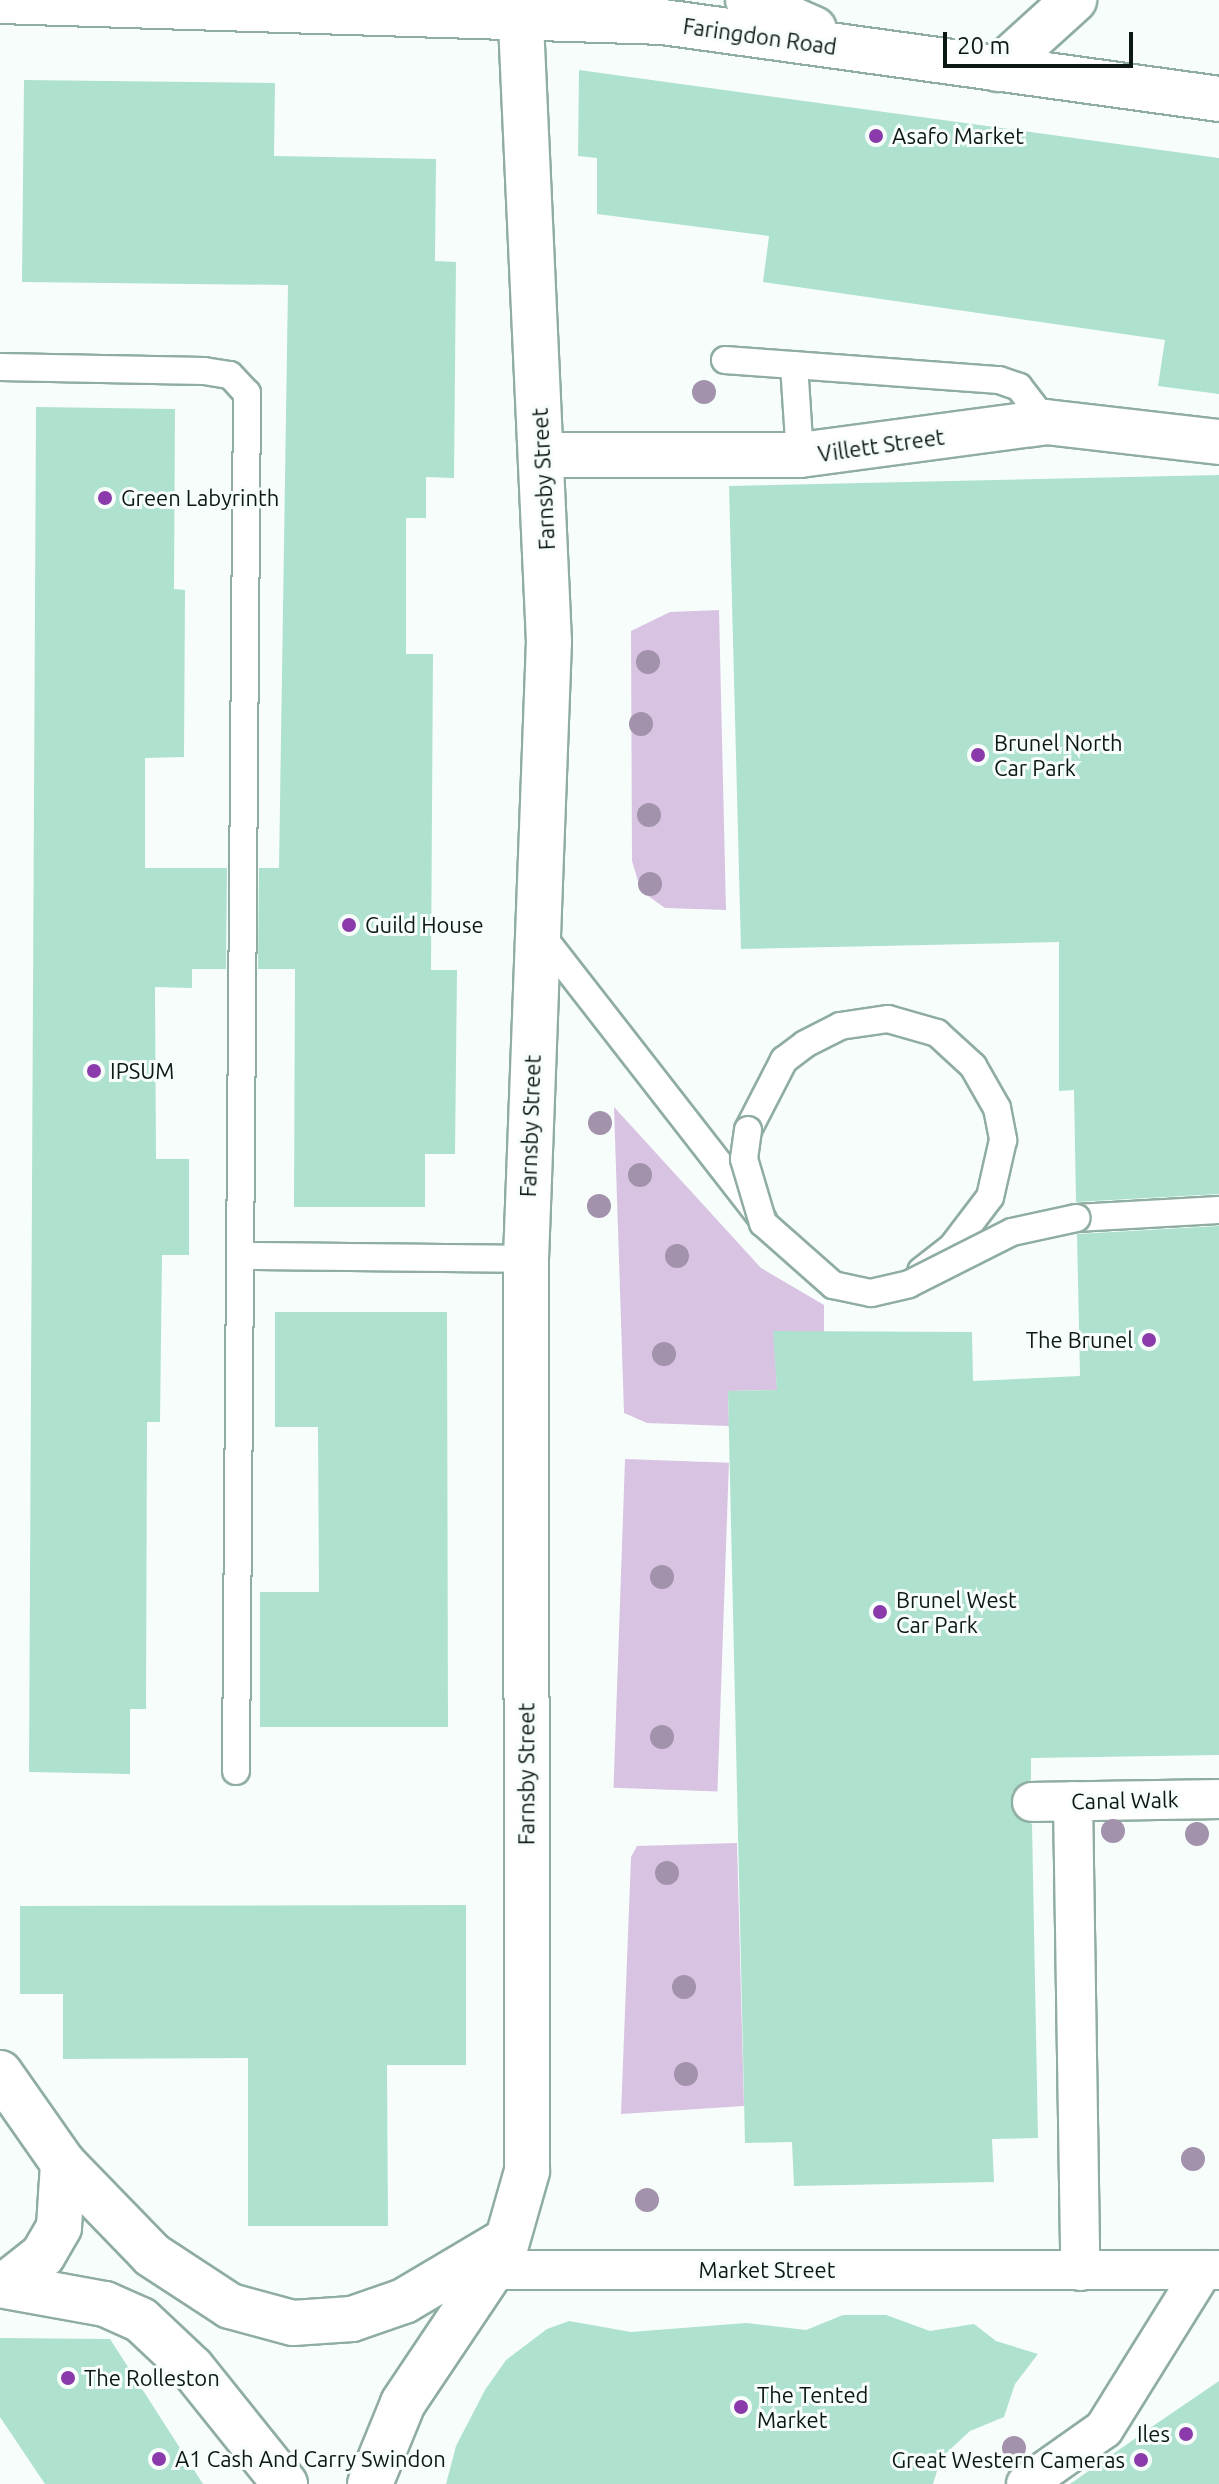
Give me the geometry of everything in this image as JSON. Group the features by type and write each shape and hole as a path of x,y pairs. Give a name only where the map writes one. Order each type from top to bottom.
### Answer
{"street":[{"path":"748,0 860,49"},
{"path":"998,69 1074,0"},
{"name":"Faringdon Road","path":"0,1 525,4 1219,99"},
{"name":"Farnsby Street","path":"370,2484 403,2403 502,2254 527,2171 526,1259 530,1059 542,936 549,642 525,4"},
{"name":"Villett Street","path":"541,455 800,455 1046,422 1219,442"},
{"name":"Canal Walk","path":"1032,1802 1219,1799"},
{"path":"1073,1801 1080,2271"},
{"path":"0,2073 63,2163 174,2274 230,2306 293,2323 378,2311 502,2254"},
{"path":"2,2285 43,2255 59,2227 63,2163"},
{"name":"Market Street","path":"502,2254 1041,2271 1211,2270"},
{"path":"1026,2484 1113,2418 1211,2270"},
{"path":"2,2285 105,2304 141,2320 192,2368 285,2484"}],"lane":[{"path":"725,360 999,380 1019,387 1046,422"},
{"path":"794,365 800,455"},
{"path":"0,367 204,371 230,375 247,393 245,1256 236,1771"},
{"path":"542,936 710,1158 758,1214 767,1224 776,1234 784,1244 793,1254 806,1263 818,1271 830,1279 873,1285 927,1269 990,1197 1003,1140 997,1108 973,1066 937,1033 888,1019 840,1026 805,1044 784,1060 765,1089 744,1159 750,1190 754,1201 759,1212 763,1223 775,1234 786,1245 798,1255 809,1265 821,1275 833,1285 871,1293 909,1284 1012,1232 1076,1218 1219,1210"},
{"path":"245,1256 526,1259"}],"shaded area":[{"path":"719,610 726,910 665,908 641,891 632,861 631,631 670,612"},
{"path":"614,1107 761,1268 824,1305 824,1332 774,1332 777,1390 728,1391 729,1426 647,1423 624,1413"},
{"path":"625,1459 729,1463 717,1791 614,1788"},
{"path":"737,1843 744,2106 621,2114 631,1857 637,1846"}],"building":[{"path":"579,70 1219,158 1219,394 1158,386 1165,340 763,282 769,236 597,214 597,158 578,156"},
{"path":"24,80 275,83 274,156 436,159 435,261 456,262 454,478 426,477 426,518 406,518 406,654 433,654 431,970 457,970 455,1154 425,1154 425,1207 294,1207 295,969 258,969 259,868 279,868 288,285 22,282"},
{"path":"36,407 175,409 174,589 185,590 184,757 145,758 145,868 227,868 226,969 192,969 192,988 155,987 156,1159 189,1159 189,1255 162,1255 160,1422 147,1422 146,1709 130,1709 130,1774 29,1772"},
{"name":"Brunel North Car Park","path":"1219,475 1219,1194 1076,1202 1074,1090 1059,1091 1059,942 741,949 729,486"},
{"name":"Brunel West Car Park","path":"1219,1226 1219,1755 1031,1758 1031,1780 1012,1792 1014,1814 1032,1824 1038,2138 992,2139 994,2182 794,2186 792,2142 745,2143 728,1391 777,1390 773,1331 972,1332 973,1381 1080,1376 1077,1234"},
{"path":"275,1312 447,1312 448,1727 260,1727 260,1592 319,1592 318,1427 275,1427"},
{"path":"466,1905 466,2065 387,2065 388,2226 248,2226 248,2058 63,2059 63,1994 20,1994 20,1906"},
{"name":"The Tented Market","path":"843,2315 886,2315 930,2331 974,2324 996,2341 1038,2354 1015,2384 1004,2417 970,2431 941,2458 933,2484 446,2484 456,2446 485,2390 506,2360 547,2329 569,2321 631,2332 746,2323 806,2330"},
{"name":"The Rolleston","path":"0,2338 110,2339 203,2484 45,2484 0,2417"},
{"path":"1219,2381 1219,2484 1070,2484 1153,2426"}],"place":[{"name":"Asafo Market","path":"876,136"},
{"name":"Green Labyrinth","path":"105,498"},
{"name":"Brunel North Car Park","path":"978,755"},
{"name":"Guild House","path":"349,925"},
{"name":"IPSUM","path":"94,1071"},
{"name":"The Brunel","path":"1149,1340"},
{"name":"Brunel West Car Park","path":"880,1612"},
{"name":"The Rolleston","path":"68,2378"},
{"name":"The Tented Market","path":"741,2407"},
{"name":"Iles","path":"1186,2434"},
{"name":"A1 Cash And Carry Swindon","path":"159,2459"},
{"name":"Great Western Cameras","path":"1141,2460"}]}
